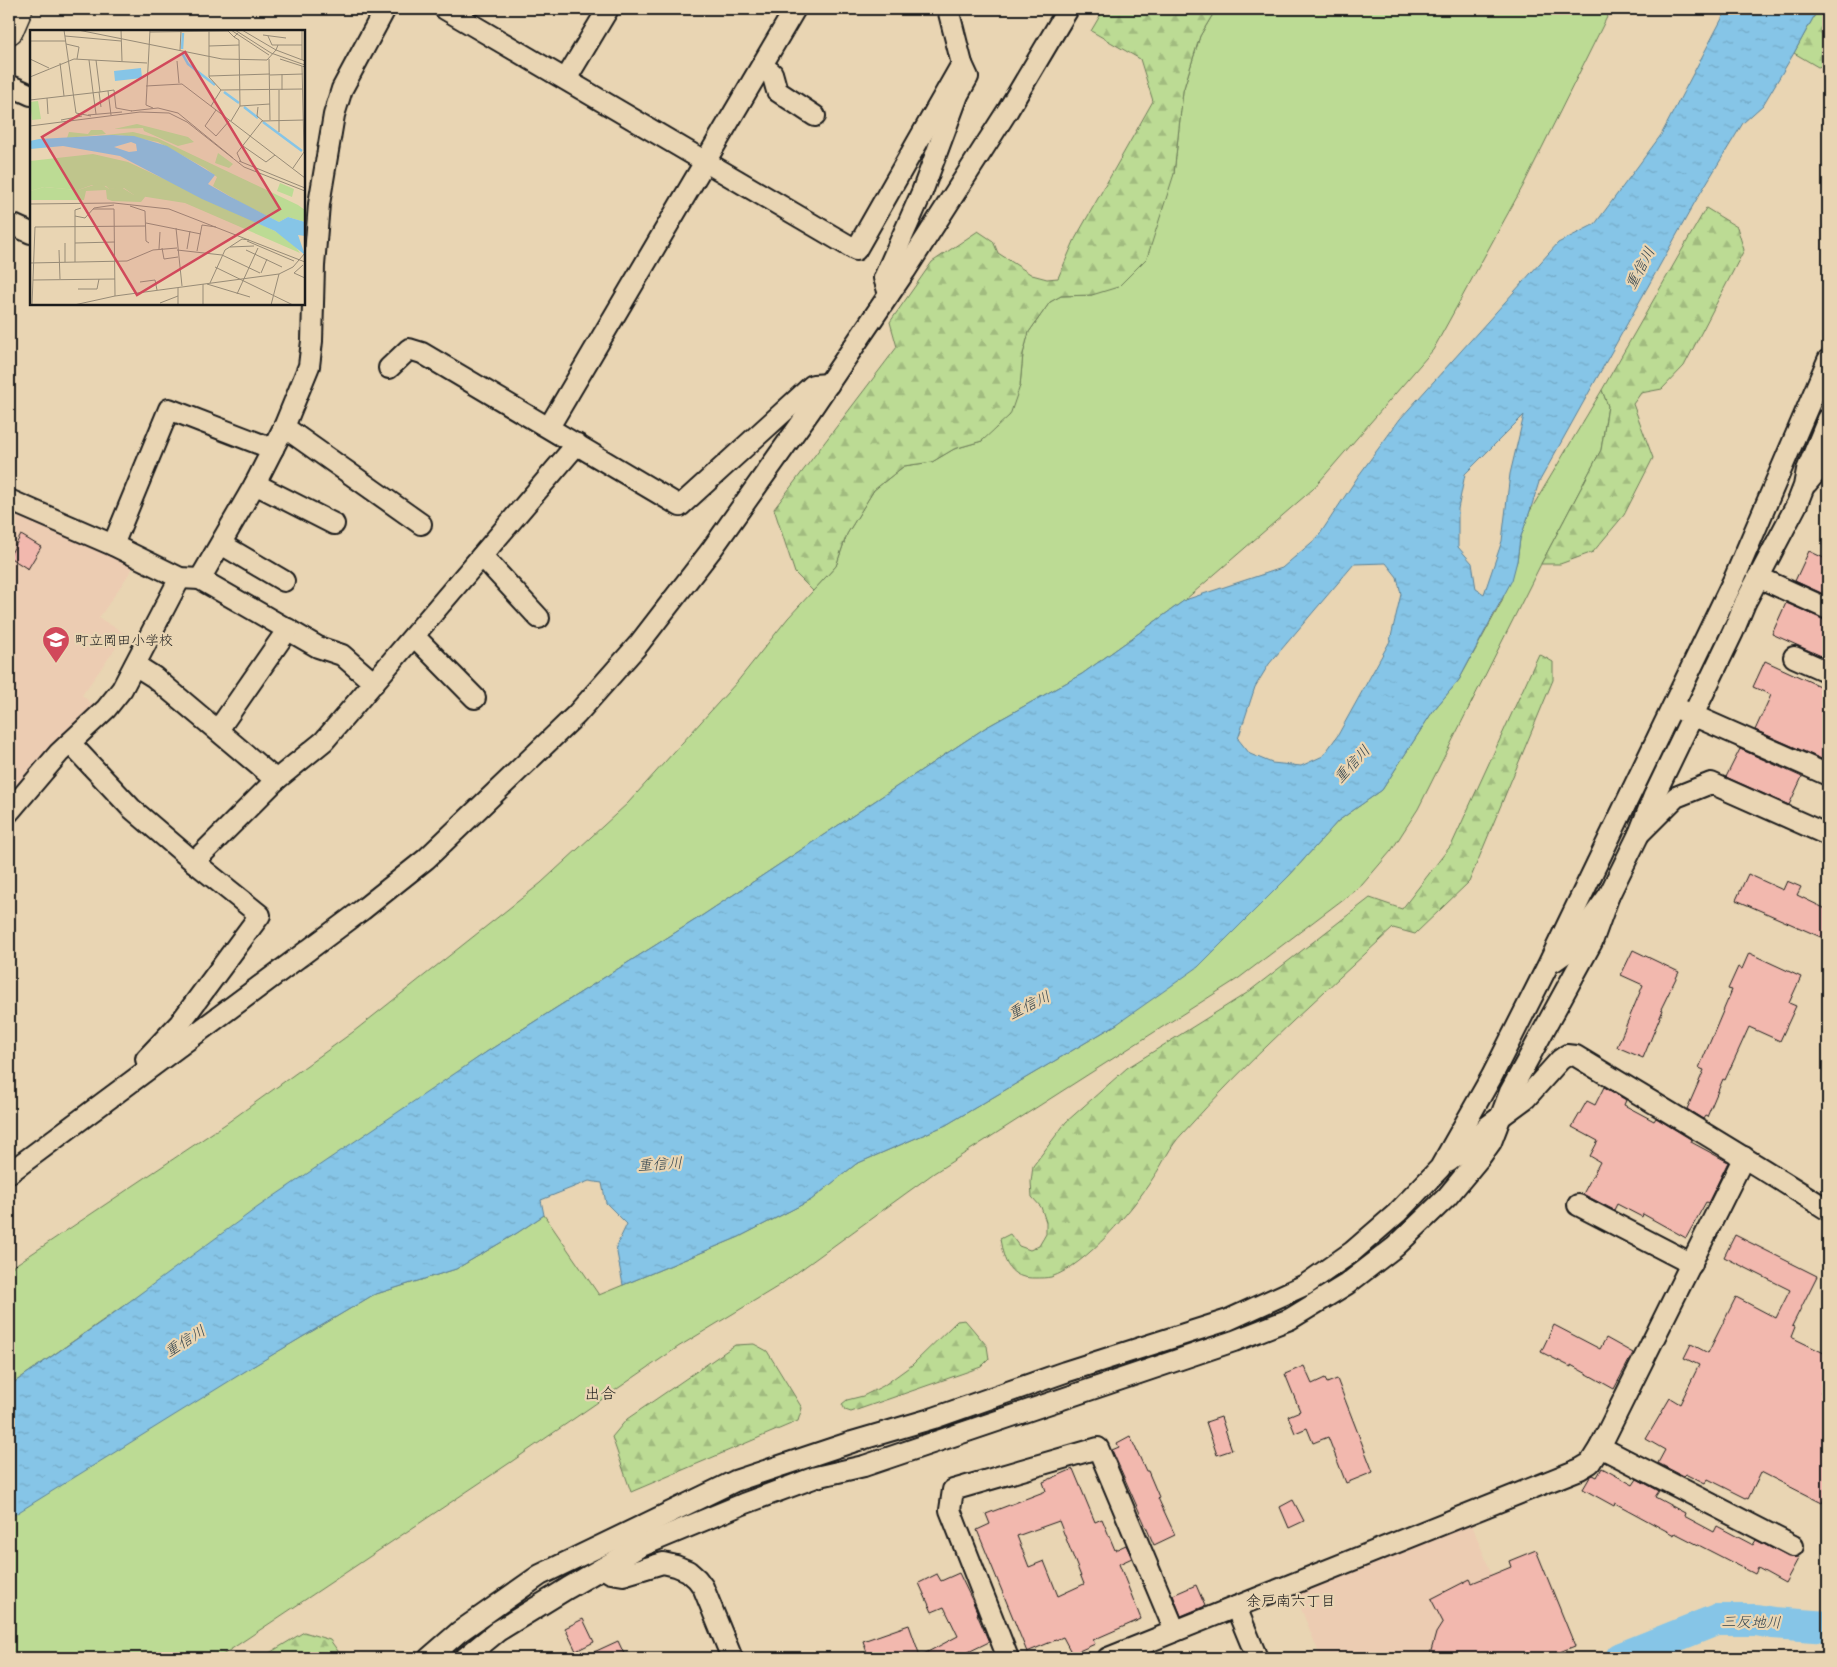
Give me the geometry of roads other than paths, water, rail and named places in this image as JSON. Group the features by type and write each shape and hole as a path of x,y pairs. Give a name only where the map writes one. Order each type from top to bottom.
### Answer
{"main road":[{"path":"9,30 18,9"}],"street":[{"path":"200,580 273,449 309,366 319,204 334,115 342,89 386,9"},
{"path":"445,9 856,250 962,64"},
{"path":"566,79 608,9"},
{"path":"549,427 795,9"},
{"path":"889,294 884,278 922,192 958,95 968,77 962,64 948,9"},
{"path":"9,1173 355,916 426,859 576,715 638,645 712,549 829,384 1008,110 1068,9"},
{"path":"762,66 772,73 777,91 815,116"},
{"path":"9,85 30,95"},
{"path":"9,223 30,232"},
{"path":"388,368 409,349 422,353 680,506 812,385 829,384"},
{"path":"1440,1168 1492,1076 1548,965 1734,577 1828,360"},
{"path":"113,545 169,409 273,449"},
{"path":"465,1658 498,1631 639,1547 743,1504 816,1477 864,1466 1234,1341 1290,1319 1347,1284 1395,1246 1447,1197 1491,1142 1510,1092 1592,942 1609,895 1640,834 1654,796 1758,577 1794,511 1804,486 1807,470 1828,418"},
{"path":"284,427 421,524"},
{"path":"194,862 276,780 324,741 577,444"},
{"path":"1748,544 1765,533 1828,458"},
{"path":"255,484 334,524"},
{"path":"9,500 113,545 180,578 200,580 318,647 342,655 374,683"},
{"path":"221,544 284,581"},
{"path":"482,556 539,618"},
{"path":"1758,577 1828,609"},
{"path":"9,812 59,753 106,709 122,690 180,578"},
{"path":"218,730 288,629"},
{"path":"414,636 476,698"},
{"path":"1794,657 1828,672"},
{"path":"135,665 154,677 276,780"},
{"path":"1672,706 1828,775"},
{"path":"70,743 131,808 260,915 180,1023 145,1059 143,1073"},
{"path":"1640,834 1676,797 1711,783 1828,835"},
{"path":"1548,965 1568,951 1609,895"},
{"path":"429,1658 459,1632 540,1575 735,1481 852,1442 934,1418 1064,1372 1228,1320 1304,1285 1344,1258 1397,1212 1440,1168 1469,1146 1501,1115 1526,1098 1560,1060 1567,1055 1576,1056 1828,1210"},
{"path":"1108,1658 1580,1469 1590,1463 1600,1448 1744,1157"},
{"path":"1578,1205 1692,1264"},
{"path":"1008,1658 950,1510 953,1490 1098,1448 1176,1631"},
{"path":"1600,1448 1793,1546"},
{"path":"603,1568 611,1573 622,1575 663,1564 676,1566 688,1571 703,1587 732,1658"},
{"path":"498,1631 540,1575"},
{"path":"1236,1607 1257,1658"}],"water":[{"name":"重信川","path":"1727,9 1818,9 1763,105 1743,123 1695,202 1539,482 1520,539 1512,580 1459,680 1433,711 1382,790 1338,821 1289,876 1198,967 1117,1024 946,1125 856,1164 811,1200 739,1237 623,1285 616,1247 627,1224 606,1203 602,1183 589,1181 541,1200 544,1215 517,1233 456,1269 373,1295 252,1367 9,1518 9,1386 107,1318 258,1207 488,1051 700,917 985,728 1082,674 1185,600 1282,568 1318,537 1359,475 1400,419 1558,243 1595,224 1661,135","holes":["1524,415 1510,474 1502,541 1484,594 1476,589 1472,563 1458,547 1458,509 1465,474","1386,563 1397,577 1401,594 1390,641 1338,735 1323,756 1301,766 1272,763 1250,754 1238,739 1255,687 1269,664 1354,564"]}],"waterway":[{"name":"三反地川","path":"1621,1658 1716,1620 1756,1620 1828,1627"}],"place":[{"name":"町立岡田小学校","path":"56,664"}],"district":[{"name":"出合","path":"600,1393"},
{"name":"余戸南六丁目","path":"1291,1601"}]}
